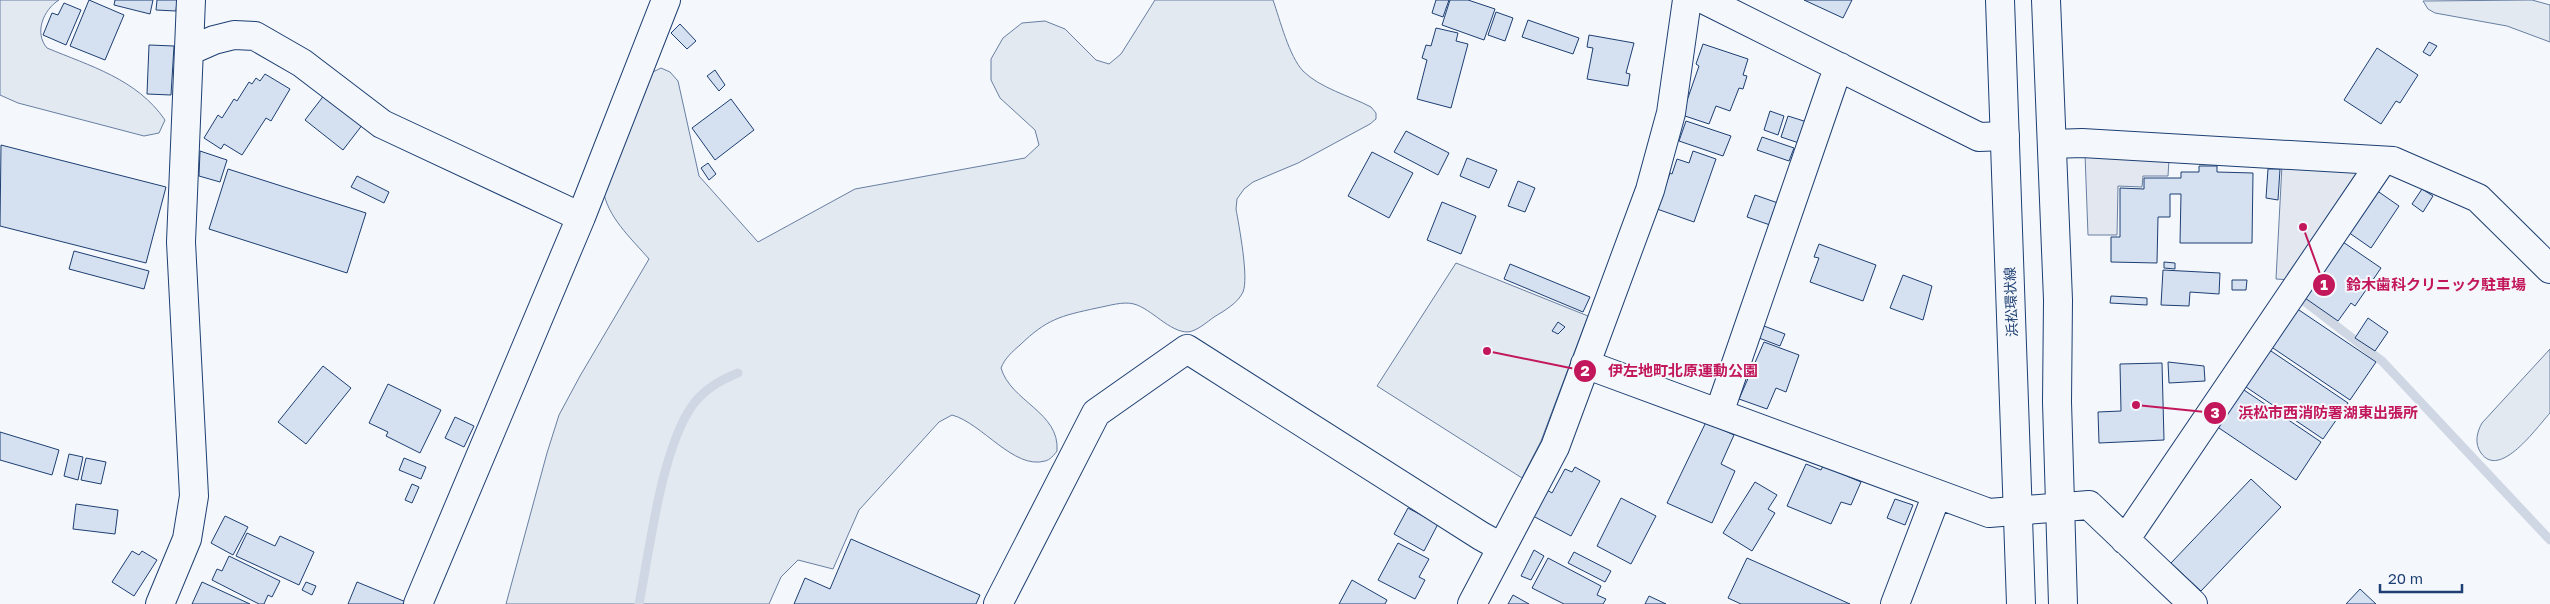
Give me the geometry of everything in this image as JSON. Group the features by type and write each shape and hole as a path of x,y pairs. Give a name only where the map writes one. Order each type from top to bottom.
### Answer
{"street":[{"path":"160,604 187,539 194,496 181,242 191,0"},
{"path":"418,604 581,217 658,16 666,0"},
{"path":"1472,604 1554,447 1650,190 1662,150 1670,113 1687,0"},
{"path":"1705,0 1980,137 2005,136"},
{"name":"浜松環状線","path":"2000,0 2021,604"},
{"path":"2046,0 2058,300 2057,402 2063,604"},
{"path":"189,50 214,40 234,35 255,36 302,63 382,124 581,217"},
{"path":"1719,413 1832,82 1840,67"},
{"path":"2052,144 2082,143 2393,161 2478,198 2550,269"},
{"path":"2125,540 2382,161"},
{"path":"998,604 1096,413 1187,349 1501,547"},
{"path":"1585,364 1989,513 2089,505 2193,604"},
{"path":"1895,604 1937,494"}],"shaded area":[{"path":"0,0 59,0 53,4 42,22 41,36 47,48 112,75 141,94 165,120 159,133 144,136 18,103 0,95"},
{"path":"1155,0 1273,0 1289,47 1303,71 1326,87 1371,107 1376,113 1376,119 1370,124 1298,163 1253,182 1244,189 1237,199 1236,209 1243,252 1245,285 1241,296 1234,303 1198,328 1188,332 1174,328 1147,310 1130,303 1116,304 1063,316 1038,329 1012,353 1001,368 1006,380 1014,390 1051,426 1056,438 1057,451 1052,457 1049,460 1033,462 1022,459 1010,453 975,427 952,415 939,422 859,510 833,569 798,560 781,577 769,604 506,604 559,415 649,259 609,209 603,189 644,82 653,72 661,68 670,72 678,81 699,176 758,242 855,189 1025,158 1039,145 1035,130 1000,98 991,80 991,59 1003,38 1022,23 1045,21 1065,29 1096,60 1109,64 1121,54"},
{"path":"2532,0 2550,5 2550,42 2507,26 2435,13 2428,9 2423,1"},
{"path":"2085,154 2169,159 2168,176 2143,176 2142,187 2118,186 2117,235 2088,235"},
{"path":"2282,165 2358,170 2361,176 2291,280 2276,279"},
{"path":"1456,263 1588,316 1541,441 1522,478 1377,386"},
{"path":"2550,349 2550,413 2527,439 2508,456 2498,460 2489,460 2481,453 2477,441 2482,423"}],"building":[{"path":"89,0 124,15 105,60 70,46"},
{"path":"115,0 153,0 150,14 114,5"},
{"path":"157,0 177,0 176,11 156,10"},
{"path":"1436,0 1449,0 1443,17 1432,13"},
{"path":"1450,0 1468,0 1495,9 1484,40 1442,25"},
{"path":"1804,0 1852,0 1843,18"},
{"path":"64,3 81,10 66,45 43,35 52,13 58,15"},
{"path":"1496,12 1513,18 1505,41 1488,35"},
{"path":"1528,20 1579,38 1573,54 1522,37"},
{"path":"680,24 696,41 687,49 671,33"},
{"path":"1436,28 1458,33 1456,41 1468,44 1451,108 1417,99 1427,60 1422,58 1426,45 1431,46"},
{"path":"1589,35 1634,43 1626,73 1630,74 1628,86 1587,79 1593,48 1587,47"},
{"path":"2429,42 2437,46 2430,56 2423,52"},
{"path":"1703,44 1748,59 1743,75 1747,76 1743,89 1739,88 1730,111 1716,106 1709,124 1682,115 1699,66 1696,64"},
{"path":"149,45 174,46 171,95 147,94"},
{"path":"2377,48 2418,75 2400,103 2396,101 2381,124 2344,100"},
{"path":"715,70 725,85 719,91 707,76"},
{"path":"265,74 290,89 271,121 266,118 242,155 224,144 221,149 204,138 218,115 222,118 234,99 237,101 249,82 252,84 256,78 260,81"},
{"path":"325,94 363,124 343,150 305,120"},
{"path":"731,99 754,130 715,160 692,128"},
{"path":"1770,111 1784,116 1778,135 1764,130"},
{"path":"1788,116 1807,122 1799,143 1781,137"},
{"path":"1686,121 1731,136 1723,156 1679,141"},
{"path":"1406,131 1449,153 1438,175 1394,152"},
{"path":"1762,137 1794,148 1789,161 1757,150"},
{"path":"1,145 166,187 146,263 0,226"},
{"path":"200,151 227,160 220,182 199,176"},
{"path":"1693,151 1716,159 1694,222 1657,209 1677,159 1689,163"},
{"path":"1372,152 1413,173 1389,218 1348,196"},
{"path":"1467,158 1497,170 1489,188 1460,176"},
{"path":"708,163 716,174 709,180 701,168"},
{"path":"2199,166 2217,166 2217,172 2253,173 2252,243 2180,243 2181,194 2170,194 2170,217 2158,217 2157,263 2111,262 2111,237 2120,237 2120,188 2144,189 2144,178 2181,178 2181,172 2199,172"},
{"path":"228,169 366,213 347,273 209,229"},
{"path":"2268,169 2280,169 2278,200 2266,198"},
{"path":"357,176 389,192 384,203 351,187"},
{"path":"1518,181 1535,188 1525,212 1508,206"},
{"path":"2422,189 2433,196 2423,212 2412,204"},
{"path":"2376,190 2399,206 2371,248 2348,232"},
{"path":"1755,195 1778,203 1770,225 1747,217"},
{"path":"1442,202 1476,216 1461,254 1427,240"},
{"path":"2343,242 2381,268 2355,306 2351,303 2338,321 2305,298"},
{"path":"1819,244 1876,265 1863,301 1810,282 1819,258 1814,257"},
{"path":"74,251 149,271 144,289 69,269"},
{"path":"2164,262 2175,263 2175,269 2164,268"},
{"path":"1510,264 1590,297 1583,312 1504,279"},
{"path":"2163,270 2220,273 2219,294 2190,292 2189,306 2161,305"},
{"path":"1903,275 1932,286 1923,320 1890,308"},
{"path":"2232,280 2247,280 2246,290 2232,290"},
{"path":"2111,296 2147,298 2147,305 2110,303"},
{"path":"2296,308 2376,362 2350,400 2270,346"},
{"path":"2368,318 2388,332 2375,351 2355,338"},
{"path":"1558,322 1565,327 1558,334 1552,331"},
{"path":"1764,326 1785,334 1780,346 1759,338"},
{"path":"1764,342 1799,355 1786,392 1776,388 1767,409 1739,399"},
{"path":"2268,349 2348,403 2323,439 2243,385"},
{"path":"2168,362 2204,366 2205,381 2169,383"},
{"path":"2162,363 2164,440 2099,443 2098,412 2121,411 2120,364"},
{"path":"323,366 351,388 306,444 278,422"},
{"path":"388,384 441,410 420,453 386,436 388,432 369,423"},
{"path":"2241,388 2321,442 2296,480 2216,426"},
{"path":"455,417 474,426 464,447 445,438"},
{"path":"1706,422 1734,435 1721,464 1735,471 1712,523 1667,503"},
{"path":"0,432 59,450 52,475 0,460"},
{"path":"69,454 83,457 78,480 64,476"},
{"path":"86,458 106,462 101,484 81,480"},
{"path":"404,458 426,467 421,479 399,470"},
{"path":"1806,464 1821,470 1823,466 1861,482 1851,505 1841,502 1831,524 1787,506"},
{"path":"1575,467 1600,481 1571,536 1533,516 1547,490 1552,493 1565,469 1572,472"},
{"path":"2251,479 2281,507 2201,591 2171,563"},
{"path":"1755,482 1777,495 1768,509 1775,513 1752,551 1723,533"},
{"path":"412,484 419,487 412,503 405,500"},
{"path":"1621,498 1656,516 1631,564 1597,546"},
{"path":"1895,499 1913,505 1905,525 1887,518"},
{"path":"76,504 118,510 115,534 73,529"},
{"path":"1408,508 1438,524 1424,551 1394,534"},
{"path":"225,516 248,527 233,555 211,543"},
{"path":"247,533 275,546 280,536 314,552 299,585 236,556"},
{"path":"851,539 980,595 976,604 794,604 805,578 830,589"},
{"path":"1398,543 1429,559 1419,577 1425,580 1415,599 1378,580"},
{"path":"1534,550 1544,556 1531,580 1521,576"},
{"path":"132,551 139,555 142,551 157,560 134,596 112,582"},
{"path":"1574,552 1611,571 1605,582 1568,563"},
{"path":"229,556 280,581 272,597 268,595 264,604 259,604 212,580 217,569 222,571"},
{"path":"1548,558 1601,586 1597,595 1606,599 1603,604 1564,604 1532,588"},
{"path":"1747,558 1850,604 1741,604 1728,598"},
{"path":"1352,580 1387,600 1385,604 1339,604"},
{"path":"202,582 250,604 192,604"},
{"path":"306,582 316,586 312,595 302,590"},
{"path":"357,582 406,602 406,604 348,604"},
{"path":"2360,589 2376,604 2346,604"},
{"path":"1513,595 1529,604 1508,604"},
{"path":"1649,596 1666,604 1645,604"}],"waterway":[{"path":"2304,301 2382,361 2550,540"},
{"path":"639,604 658,501 672,448 681,425 692,406 707,390 738,373"}],"place":[{"name":"鈴木歯科クリニック駐車場","path":"2303,227"},
{"name":"伊左地町北原運動公園","path":"1487,351"},
{"name":"浜松市西消防署湖東出張所","path":"2136,405"}]}
